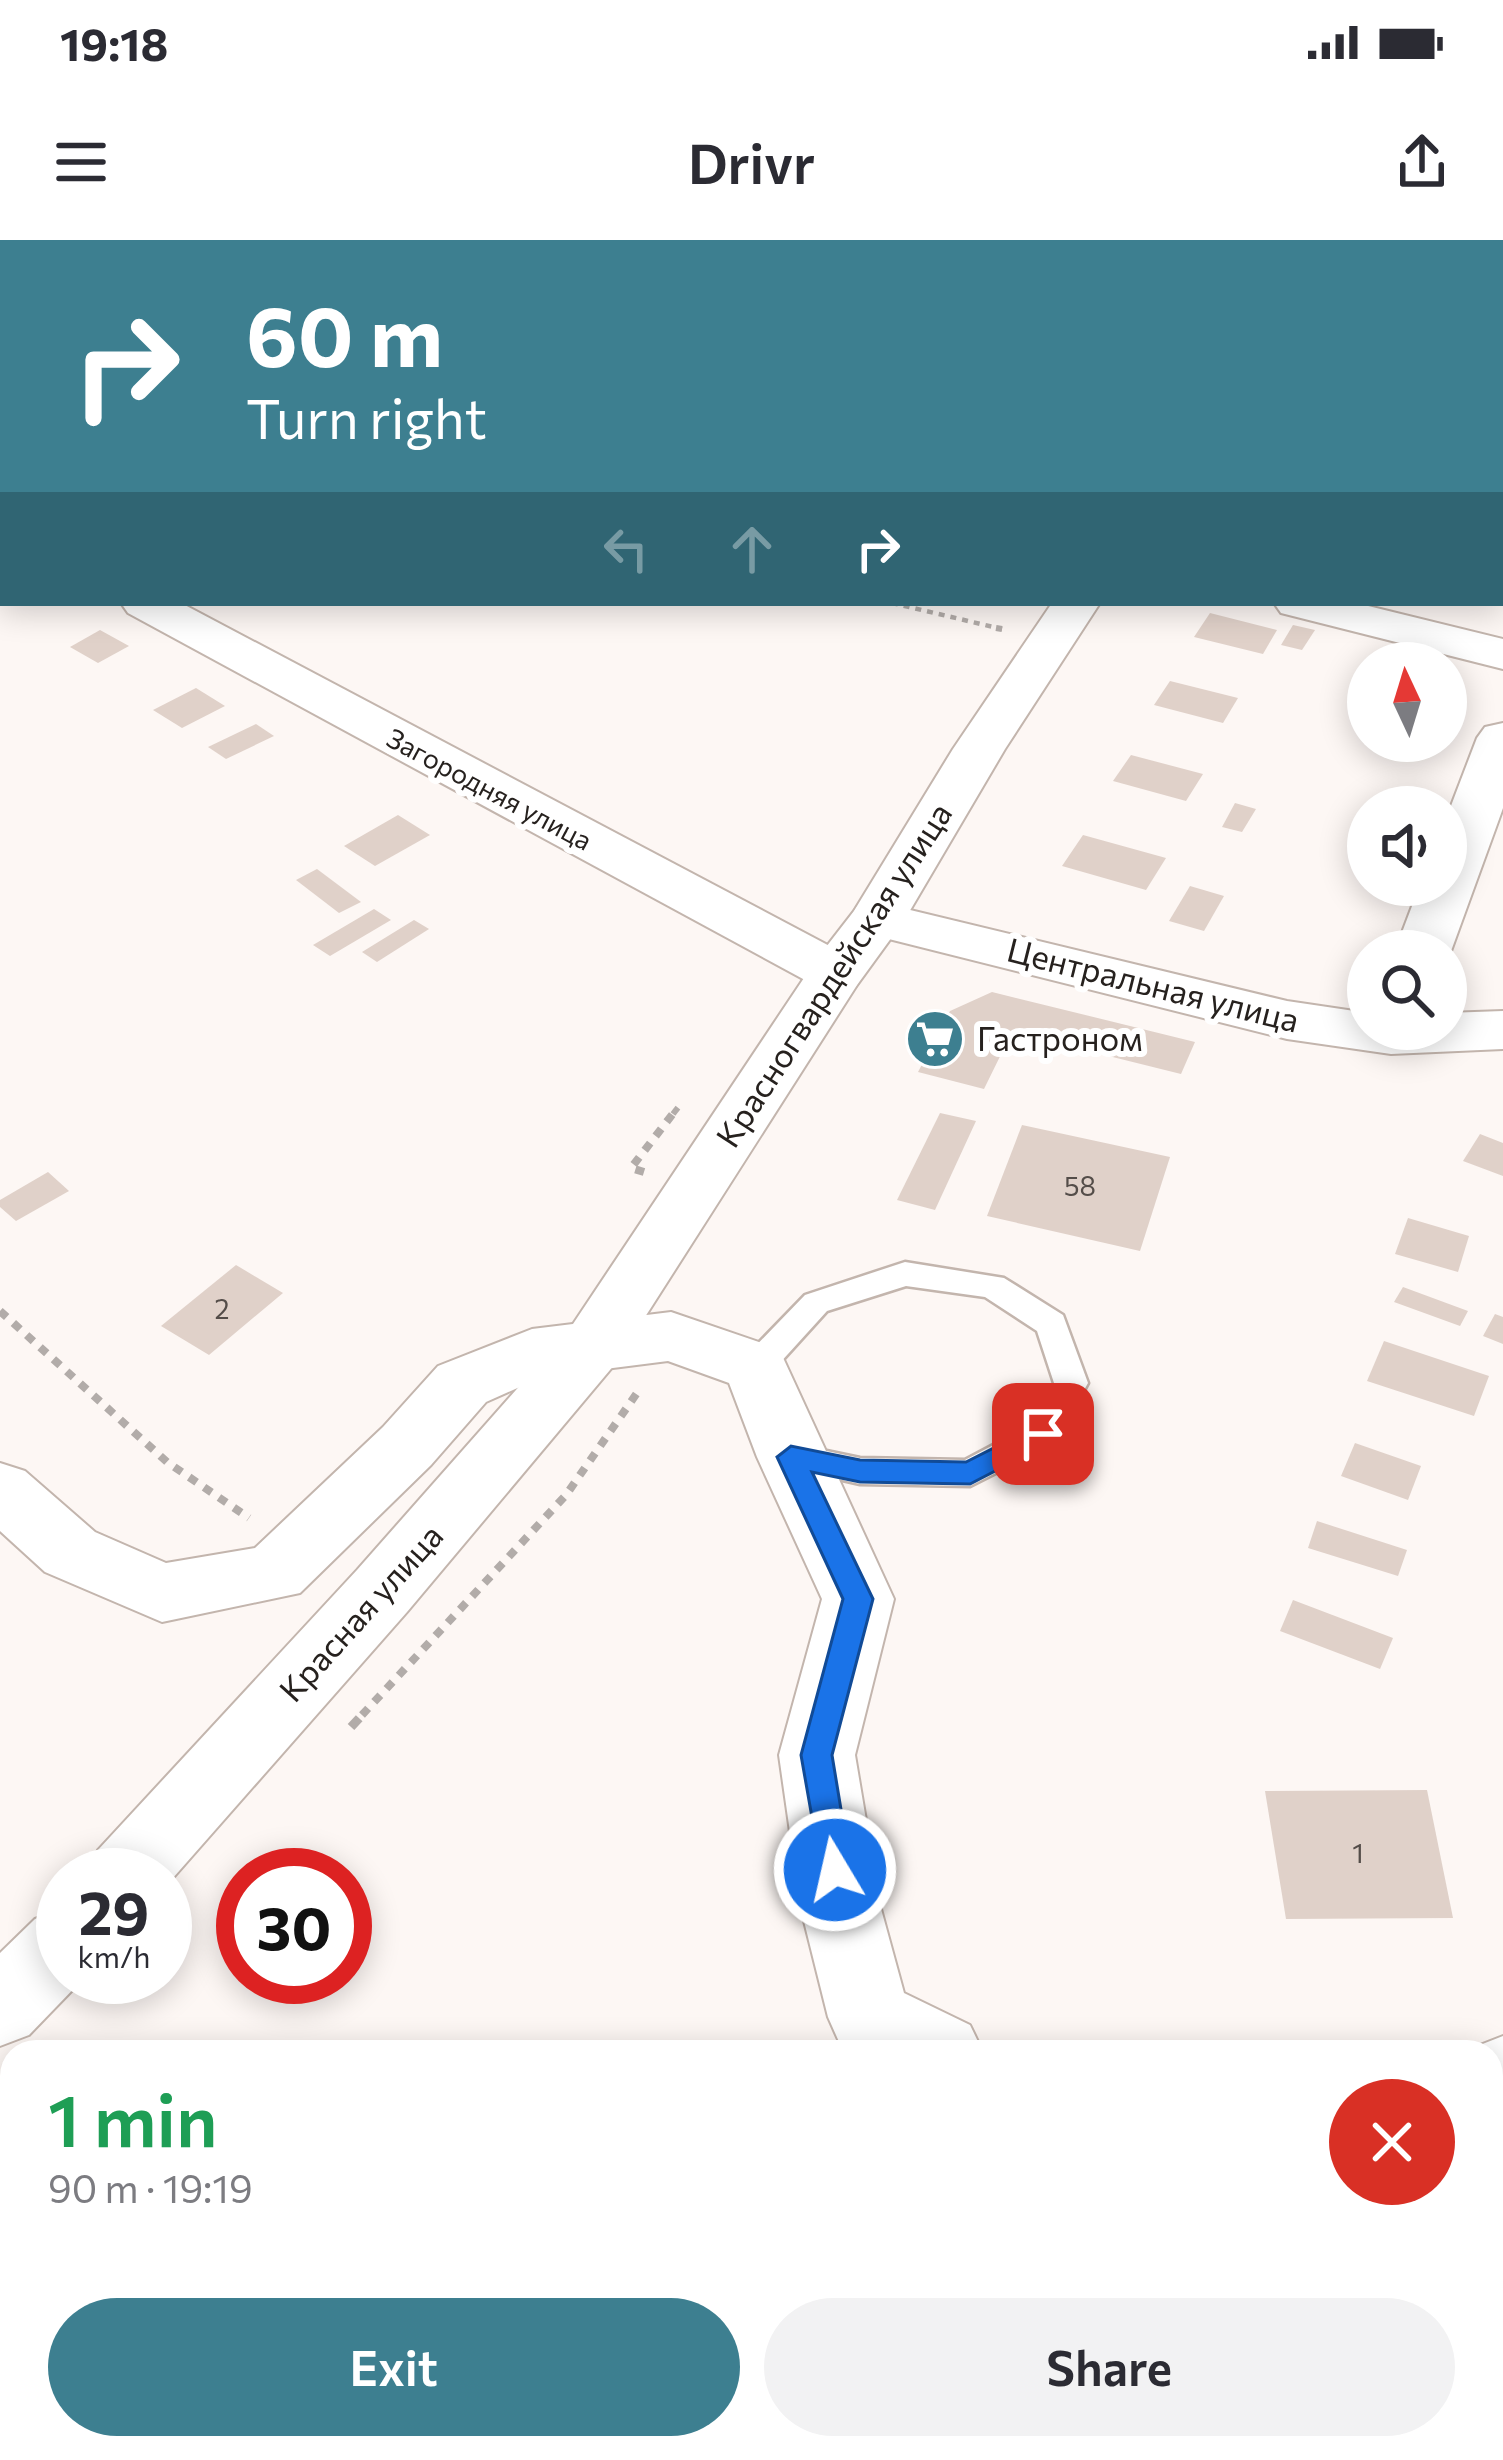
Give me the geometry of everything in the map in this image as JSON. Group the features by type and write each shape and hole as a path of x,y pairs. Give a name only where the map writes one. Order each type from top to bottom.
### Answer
{"street":[{"name":"Загородняя улица","path":"151,606 836,974"},
{"name":"Красногвардейская улица","path":"592,1347 836,974 878,919 979,749 1074,606"},
{"path":"1310,606 1503,654"},
{"path":"1431,930 1503,738"},
{"name":"Центральная улица","path":"878,919 1287,1020 1347,1027"},
{"name":"Центральная улица","path":"1467,1031 1503,1030"},
{"path":"0,1490 70,1552 163,1593 275,1573 407,1446 462,1384 532,1354 671,1336 756,1367 791,1457 858,1599 817,1755 868,2017 916,2040"},
{"name":"Красная улица","path":"150,1848 382,1591 592,1347"},
{"path":"0,2008 36,1972"}],"lane":[{"path":"756,1367 817,1303 905,1274 993,1286 1051,1324 1071,1383 1043,1434 970,1473 860,1471 791,1457"}],"path":[{"path":"905,606 1009,631"},
{"path":"0,1311 166,1462 298,1551"},
{"path":"382,1591 443,1628"}],"building":[{"path":"1210,613 1277,630 1263,654 1194,637"},
{"path":"1293,625 1315,630 1302,650 1281,645"},
{"path":"100,630 129,646 98,663 70,647"},
{"path":"1170,681 1238,698 1223,723 1154,705"},
{"path":"196,688 225,706 182,728 153,710"},
{"path":"256,724 274,736 226,759 208,747"},
{"path":"1131,755 1203,774 1186,801 1113,781"},
{"path":"1235,803 1256,809 1242,832 1222,827"},
{"path":"398,815 430,835 375,866 344,846"},
{"path":"1083,835 1166,858 1146,890 1062,866"},
{"path":"317,869 361,902 339,913 296,880"},
{"path":"1190,886 1224,896 1204,931 1169,921"},
{"path":"374,909 391,920 330,956 313,945"},
{"path":"414,920 429,929 377,962 362,952"},
{"path":"992,992 1195,1042 1181,1074 1012,1032 984,1089 918,1072 950,1011"},
{"path":"940,1113 976,1121 935,1210 897,1200"},
{"path":"1022,1125 1170,1157 1140,1251 987,1216"},
{"path":"1480,1134 1503,1143 1503,1176 1463,1161"},
{"path":"48,1172 69,1191 16,1221 0,1207 0,1200"},
{"path":"1408,1218 1469,1236 1458,1272 1395,1254"},
{"path":"236,1265 283,1293 209,1355 161,1326"},
{"path":"1403,1287 1468,1311 1460,1326 1394,1302"},
{"path":"1495,1314 1503,1317 1503,1344 1483,1336"},
{"path":"1384,1341 1489,1376 1474,1416 1367,1381"},
{"path":"1355,1443 1421,1466 1408,1500 1341,1476"},
{"path":"1317,1521 1407,1550 1398,1576 1308,1548"},
{"path":"1293,1600 1393,1638 1380,1669 1280,1631"},
{"path":"1427,1790 1453,1918 1286,1919 1265,1791"}],"place":[{"name":"Гастроном","path":"935,1039"}],"route":[{"path":"835,1870 817,1755 858,1599 791,1457 860,1471 970,1473 1043,1434"}]}
